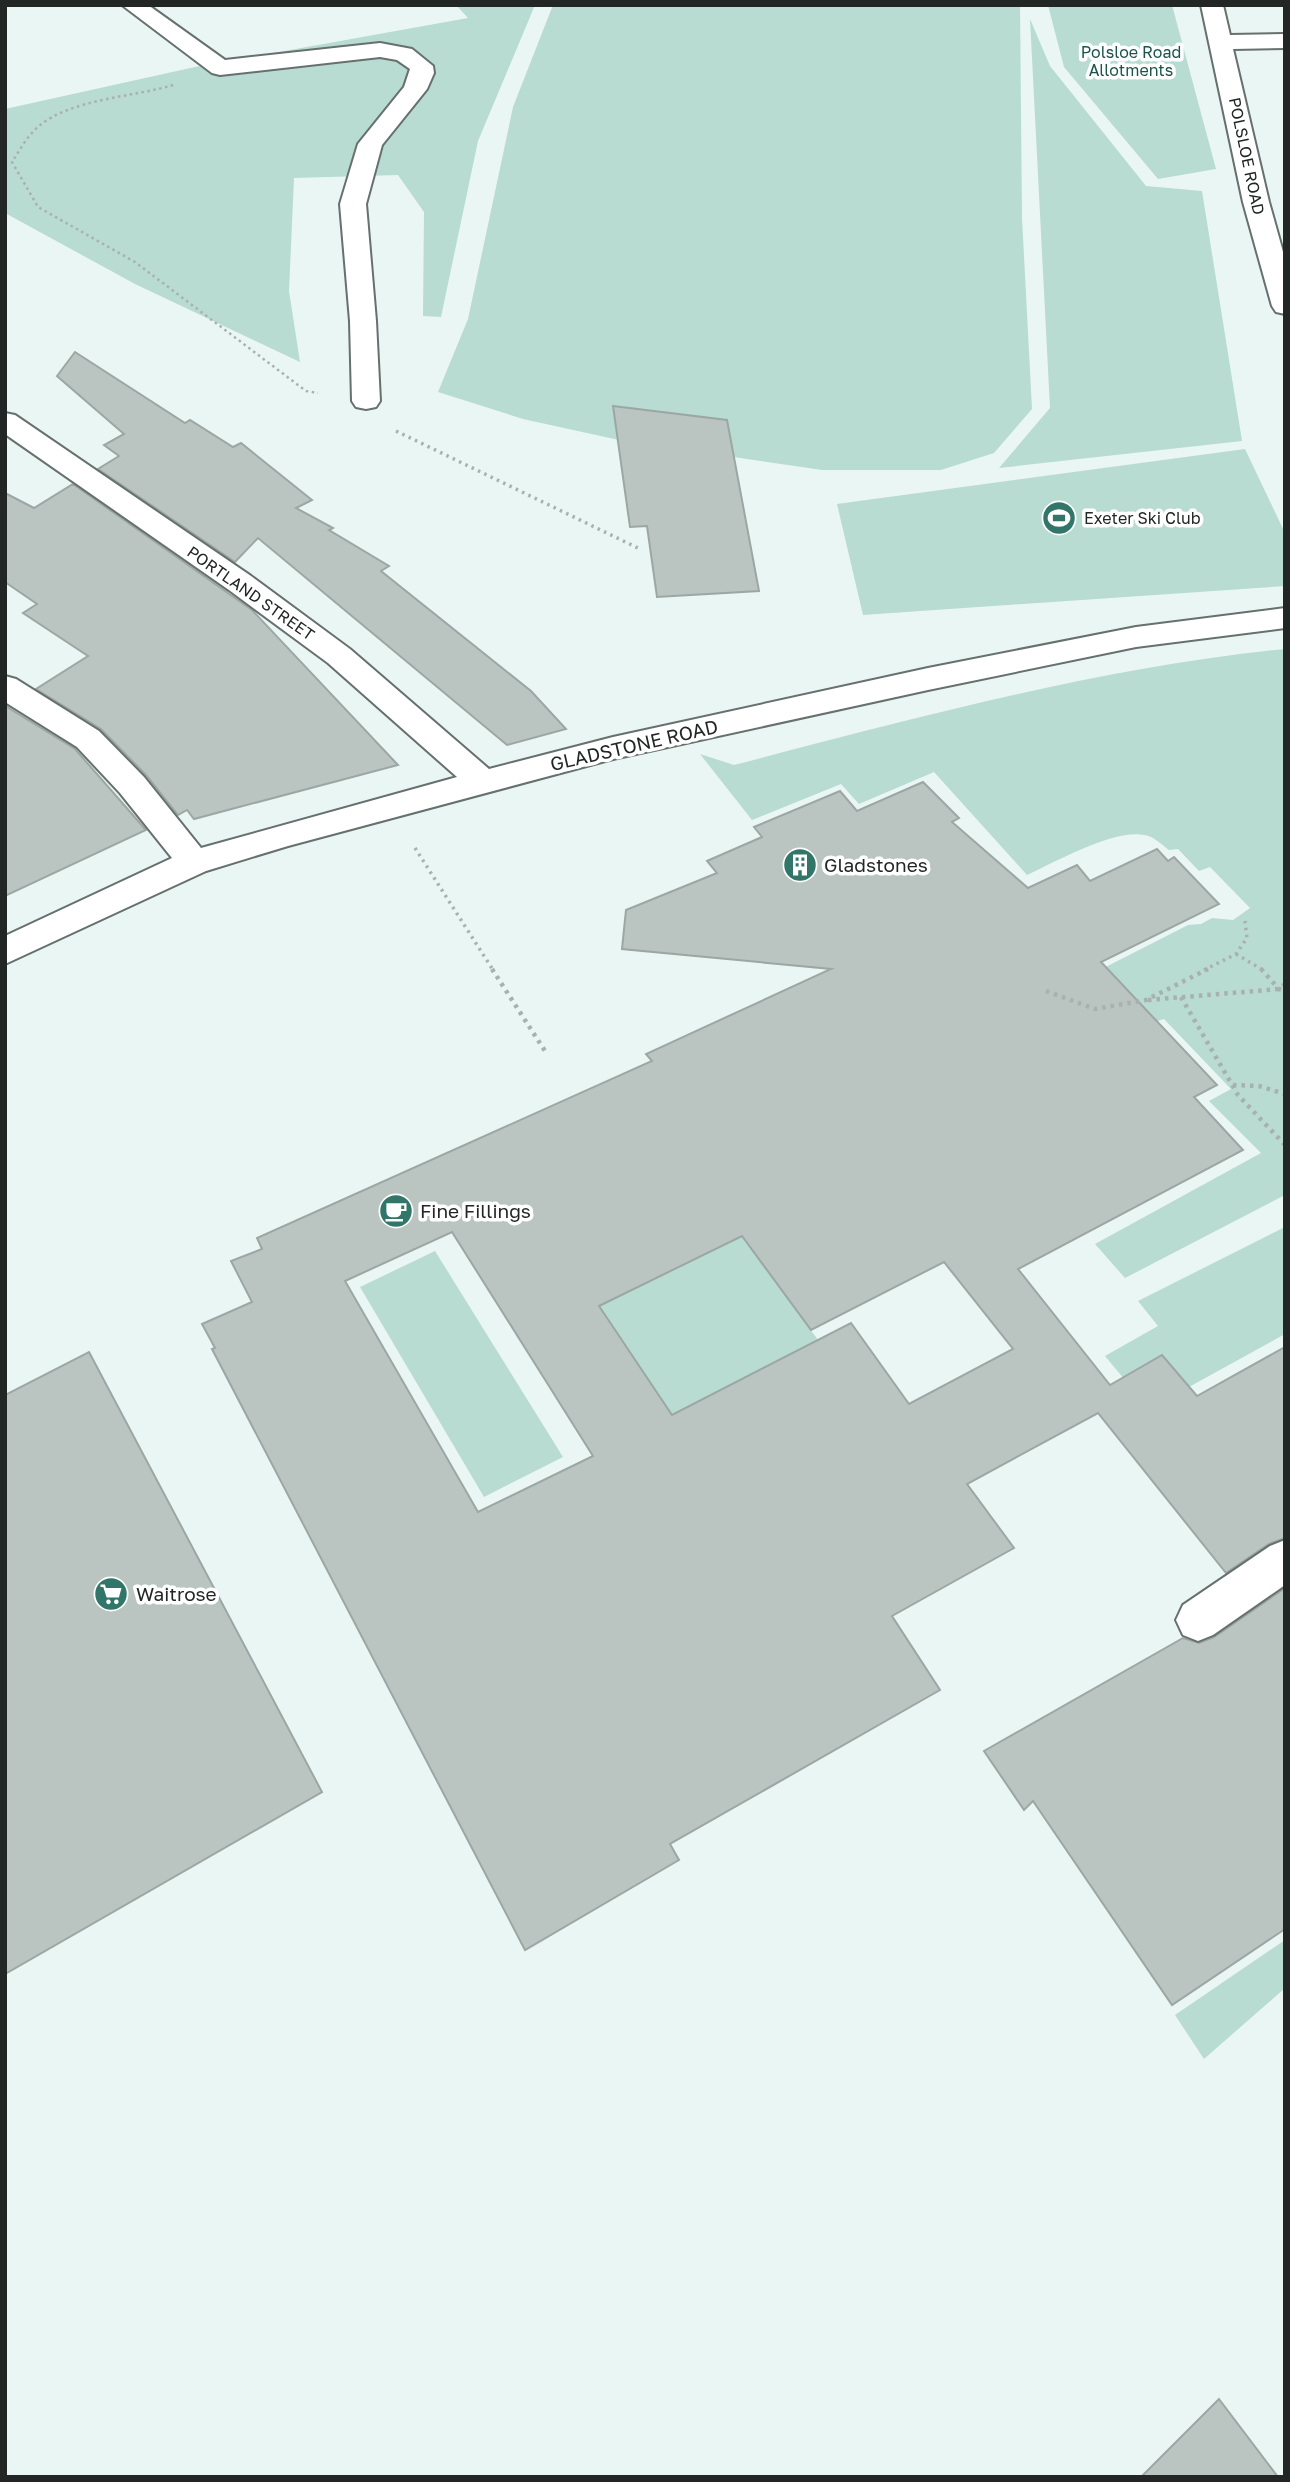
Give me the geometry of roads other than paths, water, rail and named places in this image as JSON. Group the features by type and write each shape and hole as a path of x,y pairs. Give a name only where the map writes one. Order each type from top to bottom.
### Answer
{"street":[{"name":"POLSLOE ROAD","path":"1212,5 1256,202 1285,306"},
{"path":"141,6 219,68 380,50 404,54 421,66 422,73 415,89 370,144 353,204 363,321 366,401"},
{"path":"1222,42 1285,41"},
{"path":"1256,202 1285,199"},
{"name":"PORTLAND STREET","path":"5,421 240,583 339,656 483,782"},
{"name":"GLADSTONE ROAD","path":"5,951 194,862 388,807 613,748 1136,637 1285,618"},
{"path":"5,687 88,739 132,785 194,862"},
{"path":"1198,1620 1285,1560"}],"place":[{"name":"Exeter Ski Club","path":"1059,518"},
{"name":"Gladstones","path":"800,865"},
{"name":"Fine Fillings","path":"396,1211"},
{"name":"Waitrose","path":"111,1594"}],"park label":[{"name":"Polsloe Road Allotments","path":"1131,61"}]}
